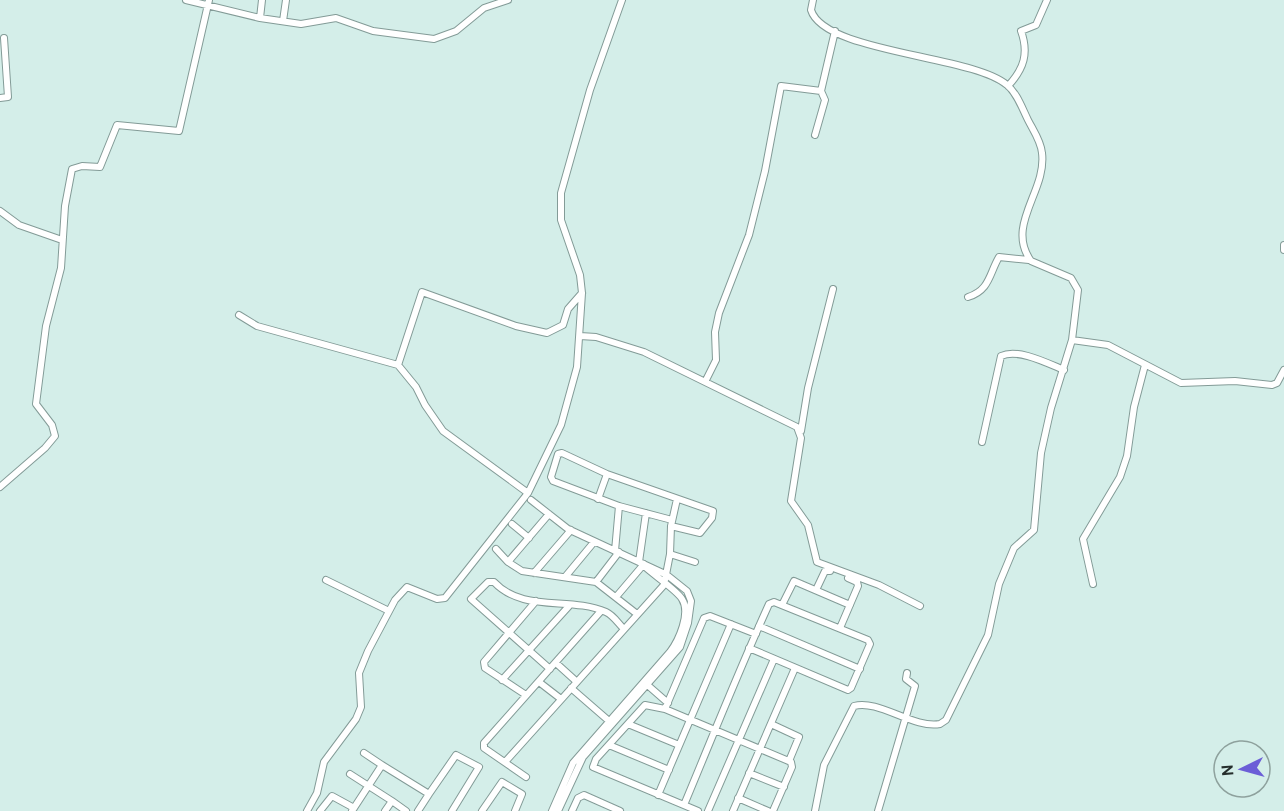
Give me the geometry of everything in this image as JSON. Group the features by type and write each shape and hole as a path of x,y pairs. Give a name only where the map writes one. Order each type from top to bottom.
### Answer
{"street":[{"path":"186,0 208,3 260,18 301,24 336,18 373,31 434,39 456,30 484,8 508,0"},
{"path":"260,18 262,0"},
{"path":"283,21 286,0"},
{"path":"307,811 317,793 321,767 327,754 356,719 361,707 361,666 394,600 407,587 437,599 445,597 530,497 561,425 576,367 582,293 580,275 561,220 561,193 590,90 622,0"},
{"path":"813,0 812,16 835,31 868,45 973,70 1008,86 1024,111 1042,153 1038,185 1021,227 1029,260"},
{"path":"1008,86 1024,65 1026,56 1021,31 1036,25 1047,0"},
{"path":"0,487 55,438 52,425 37,410 36,403 46,326 61,268 62,240 72,169 82,166 100,167 114,127 123,125 158,131 179,131 208,3"},
{"path":"815,135 825,100 822,92 835,31"},
{"path":"0,98 8,97 4,38"},
{"path":"706,380 716,360 715,332 718,313 743,256 765,171 781,86 822,92"},
{"path":"0,211 19,225 62,240"},
{"path":"1284,245 1284,250"},
{"path":"815,811 824,765 854,706 869,706 933,725 944,722 984,644 999,584 1014,548 1034,530 1041,453 1051,408 1065,369 1072,340 1076,283 1066,275 1029,260 999,257 987,285 979,293 968,297"},
{"path":"833,289 808,388 791,501 808,525 817,559 879,585 920,606"},
{"path":"398,364 422,292 507,323 547,333 563,325 568,309 582,293"},
{"path":"239,315 257,326 398,364 416,387 443,431 571,530 667,574 689,594 691,601 689,616 680,647 609,721 573,763 552,811"},
{"path":"580,336 596,337 644,352 706,380 797,427 801,432"},
{"path":"1072,340 1108,345 1187,384 1235,381 1262,385 1277,383 1284,370"},
{"path":"981,442 1001,356 1006,354 1027,357 1065,369"},
{"path":"1093,585 1083,539 1120,477 1127,456 1134,406 1145,365"},
{"path":"562,453 607,474 709,508 713,514 697,534 646,513 598,499 553,482 551,477 556,458 562,453"},
{"path":"598,499 607,474"},
{"path":"505,762 664,585 670,554 671,523 677,499"},
{"path":"596,582 617,551 619,506"},
{"path":"616,597 642,564 646,513"},
{"path":"508,562 549,514"},
{"path":"512,524 529,538"},
{"path":"534,573 571,530"},
{"path":"565,577 594,542"},
{"path":"496,549 518,569 596,582 637,614"},
{"path":"670,554 695,562"},
{"path":"558,811 583,757 675,646 683,620 684,602 642,564"},
{"path":"816,590 826,570 857,582 858,586 840,628"},
{"path":"326,580 388,611"},
{"path":"550,669 471,599 477,591 490,581 509,595 601,611 609,614 623,628"},
{"path":"782,605 794,581 850,605"},
{"path":"526,695 485,668 484,662 536,601"},
{"path":"684,805 749,648 769,604 774,602 782,605 870,642 860,669 848,690 749,648"},
{"path":"502,680 569,606"},
{"path":"526,777 483,746 601,611"},
{"path":"666,706 704,618 710,616 756,634"},
{"path":"658,795 730,624"},
{"path":"759,626 860,669"},
{"path":"708,811 774,658"},
{"path":"556,663 577,682"},
{"path":"733,811 795,668"},
{"path":"878,811 915,686 906,679 907,673"},
{"path":"539,682 561,699"},
{"path":"645,684 666,706 690,720 789,761 792,767 773,811"},
{"path":"571,688 609,721"},
{"path":"666,706 645,705 596,759 595,769 698,811"},
{"path":"628,724 679,745"},
{"path":"771,724 799,737 789,761"},
{"path":"609,745 669,770"},
{"path":"364,753 429,794"},
{"path":"418,811 456,755 479,767 452,811"},
{"path":"320,811 332,796 353,809 382,765"},
{"path":"749,773 784,788"},
{"path":"350,774 406,811"},
{"path":"483,811 502,782 522,795 515,811"},
{"path":"572,811 578,798 584,795 620,811"},
{"path":"738,798 768,811"},
{"path":"385,811 392,801"}]}
